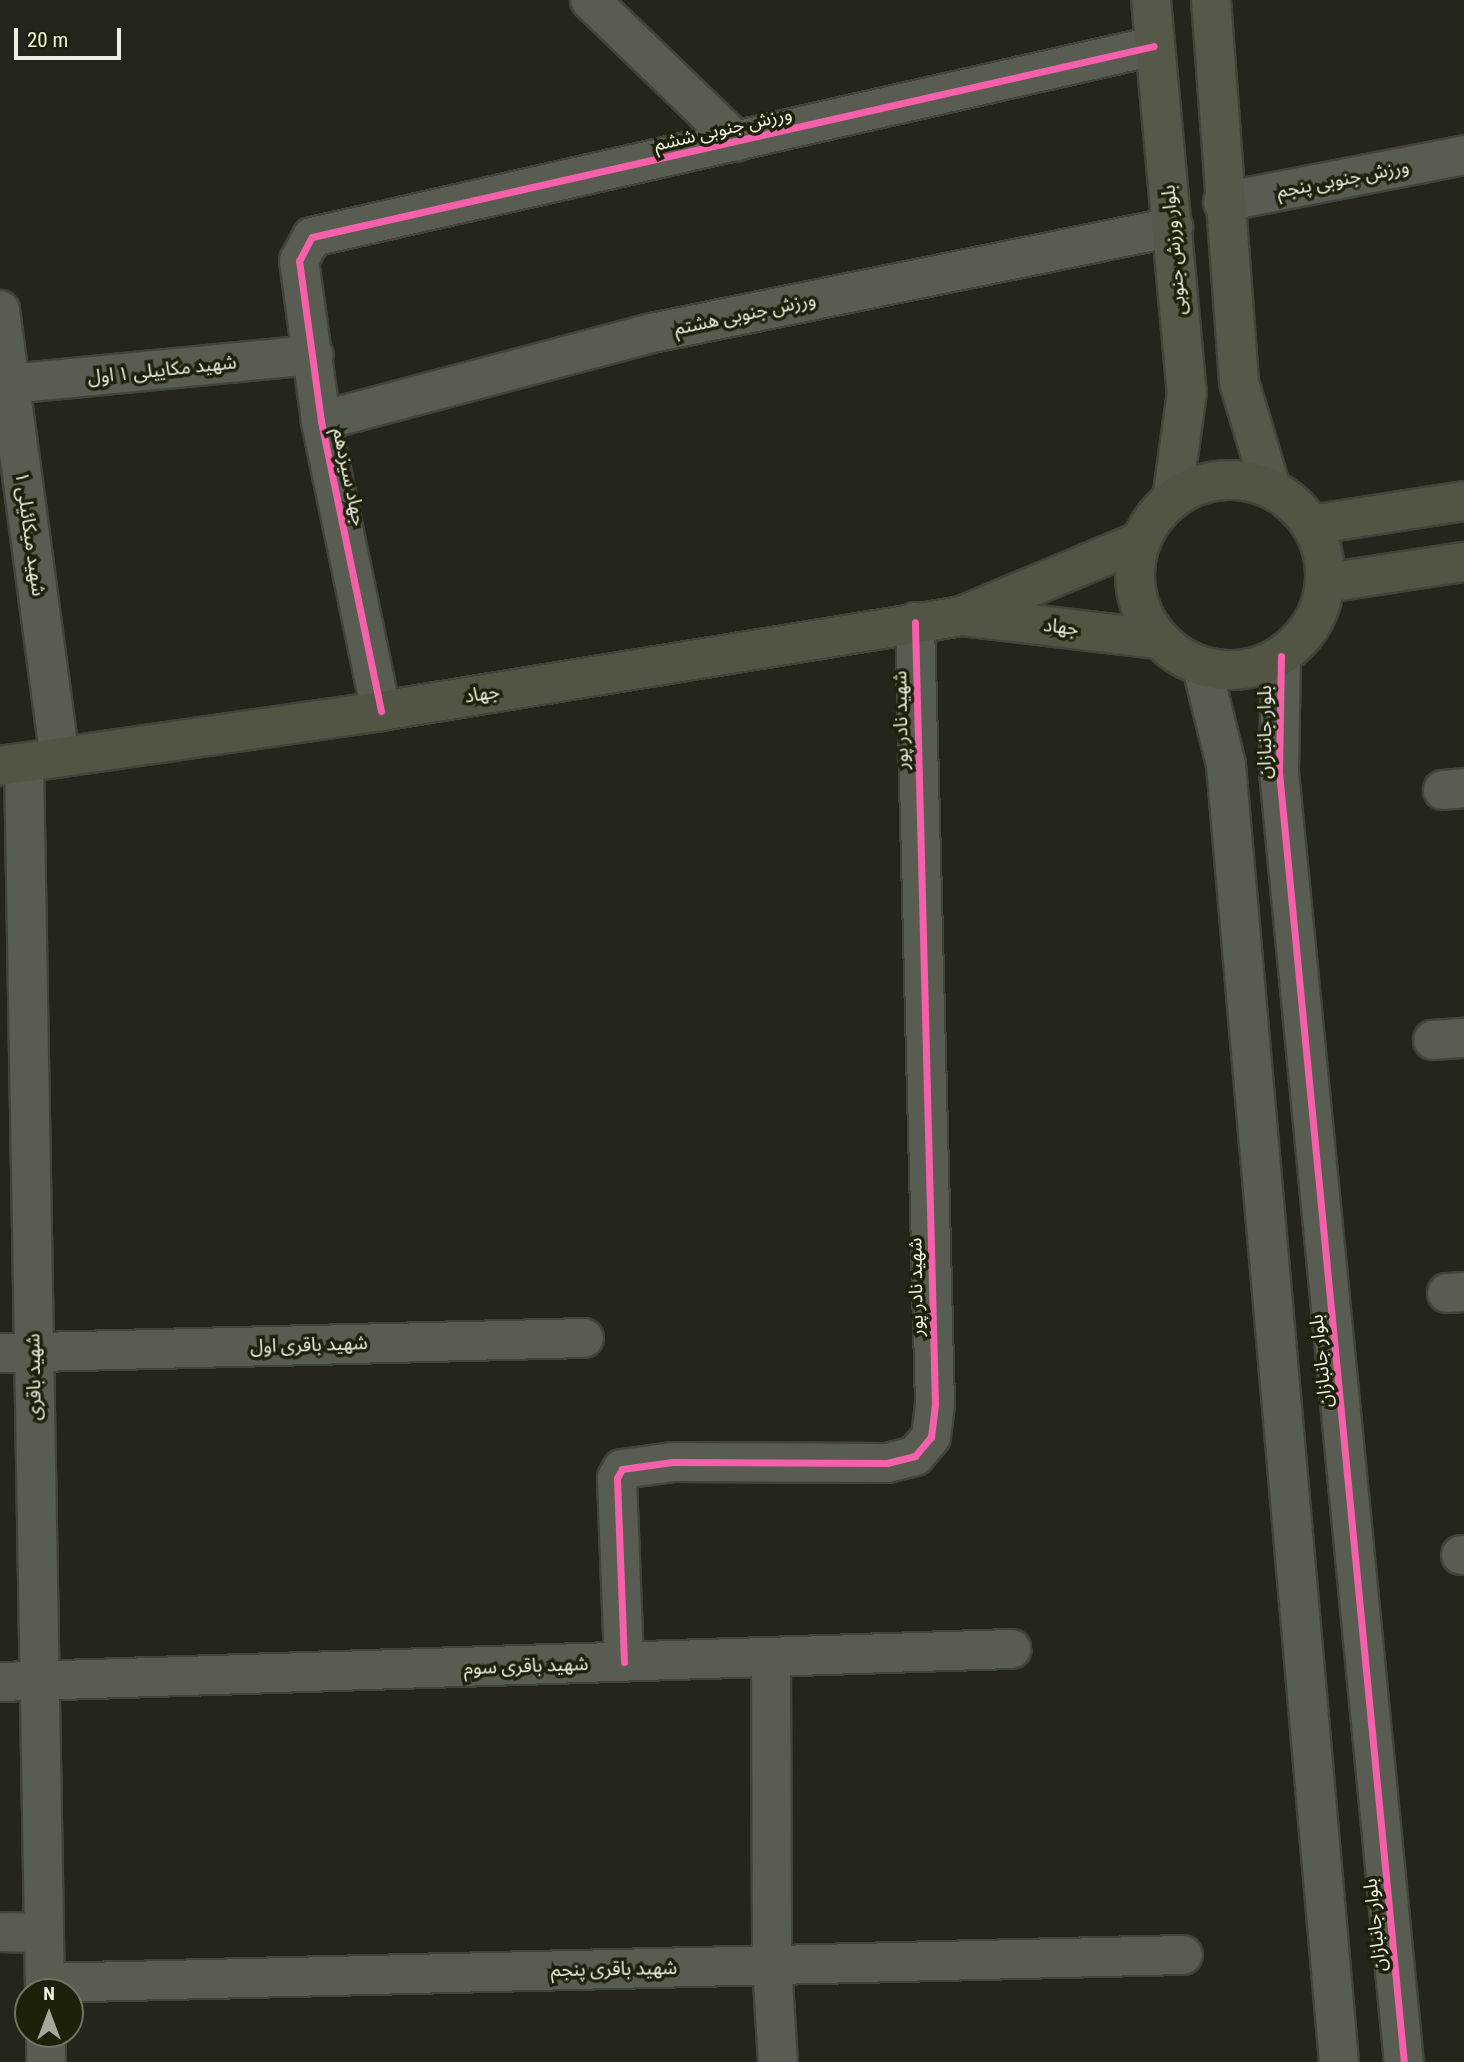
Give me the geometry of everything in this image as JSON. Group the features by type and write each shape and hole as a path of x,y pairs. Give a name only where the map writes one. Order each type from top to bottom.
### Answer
{"main road":[{"name":"بلوار ورزش جنوبی","path":"1151,0 1187,392 1172,500"},
{"path":"1212,0 1223,202 1239,382 1271,489"},
{"path":"1219,481 1244,481 1271,489 1294,504 1311,525 1323,553 1326,583 1308,628 1281,656 1254,668 1202,667 1159,639 1144,617 1136,593 1135,566 1141,541 1172,500 1219,481"},
{"path":"1311,525 1464,501"},
{"name":"جهاد","path":"962,616 1141,541"},
{"path":"1326,583 1464,562"},
{"name":"جهاد","path":"28,762 381,711 962,616 1159,639"}],"street":[{"path":"590,0 737,142"},
{"name":"ورزش جنوبی ششم","path":"302,248 312,237 1154,46"},
{"name":"ورزش جنوبی پنجم","path":"1223,202 1464,155"},
{"name":"ورزش جنوبی هشتم","path":"321,421 652,333 1173,226"},
{"name":"جهاد سیزدهم","path":"302,248 299,261 321,421 381,711"},
{"name":"شهید میکائیلی ۱","path":"0,310 28,762"},
{"name":"شهید مکاییلی ۱ اول","path":"5,386 314,355"},
{"name":"شهید نادر پور","path":"624,1662 617,1478 622,1469 673,1462 887,1463 915,1456 931,1437 935,1404 915,622"},
{"name":"بلوار جانبازان","path":"1281,656 1279,772 1405,2062"},
{"name":"بلوار جانبازان","path":"1202,667 1226,765 1298,1558 1339,2062"},
{"name":"شهید باقری","path":"28,762 16,1353 40,1683 45,1978"},
{"name":"شهید باقری اول","path":"16,1353 584,1338"},
{"path":"1298,1558 1356,1555"},
{"name":"شهید باقری سوم","path":"0,1682 40,1683 1011,1649"},
{"path":"771,1657 772,1965 778,2062"},
{"path":"0,1933 44,1933"},
{"name":"شهید باقری پنجم","path":"84,1987 1183,1955"}],"cycle path":[{"path":"381,711 321,421 299,261 312,237 1154,46"},
{"path":"624,1662 617,1478 622,1469 673,1462 887,1463 915,1456 931,1437 935,1404 915,622"},
{"path":"1281,656 1279,772 1404,2062"}]}
